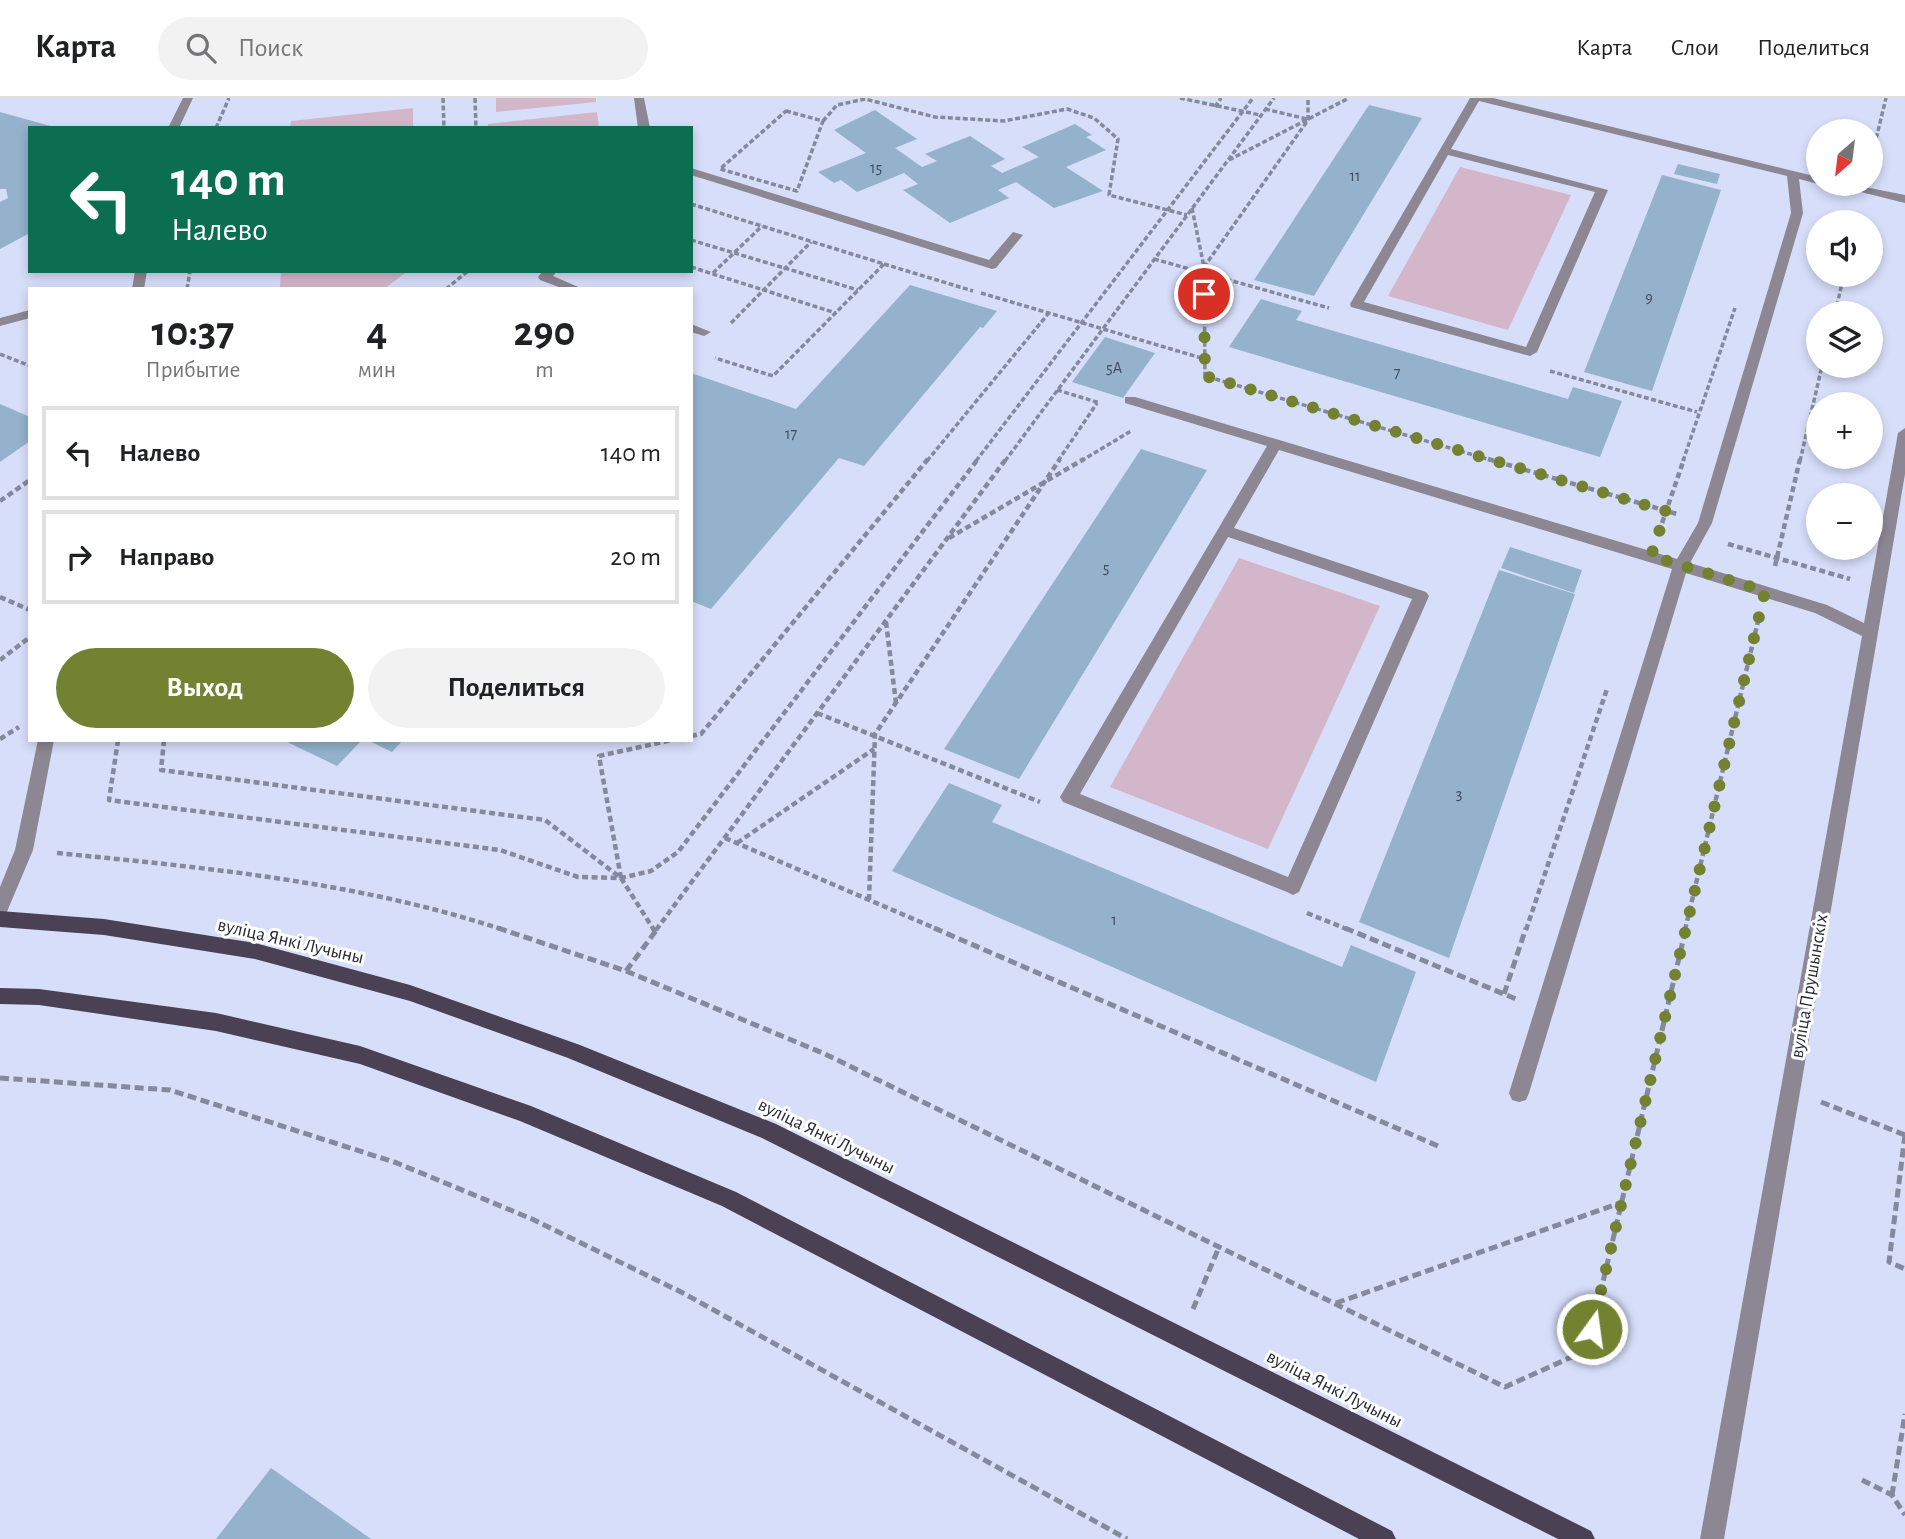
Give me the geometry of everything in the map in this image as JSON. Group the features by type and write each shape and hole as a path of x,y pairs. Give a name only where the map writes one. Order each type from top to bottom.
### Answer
{"main road":[{"name":"вуліца Янкі Лучыны","path":"0,919 104,927 255,951 410,993 573,1051 769,1131 1182,1335 1583,1539"},
{"path":"0,996 39,997 216,1022 360,1055 524,1113 729,1199 1384,1539"}],"street":[{"path":"174,126 188,98"},
{"path":"639,98 644,126"},
{"path":"1445,151 1602,190 1530,352 1356,304 1445,151 1477,98 1806,177"},
{"path":"693,172 992,265 1017,235"},
{"path":"1519,1093 1681,565 1705,523 1797,213 1793,174"},
{"path":"1883,194 1905,199"},
{"path":"549,273 544,277 572,287"},
{"path":"0,322 28,315"},
{"path":"1130,400 1274,446 1821,608 1870,633"},
{"name":"вуліца Прушынскіх","path":"1712,1539 1905,433"},
{"path":"1224,530 1421,596 1293,887 1069,797 1224,530 1274,446"},
{"path":"0,909 24,850 46,742"}],"path":[{"path":"217,126 229,98"},
{"path":"443,98 444,126"},
{"path":"475,98 476,126"},
{"path":"1180,98 1261,115"},
{"path":"1215,107 1221,98"},
{"path":"118,742 109,800 499,850 578,877 621,878 651,871 678,852 1254,98"},
{"path":"626,971 1274,98"},
{"path":"1203,267 1308,120 1308,98"},
{"path":"1227,160 1349,98"},
{"path":"1881,119 1886,98"},
{"path":"823,121 786,111 720,169 797,191 823,121 837,105 865,99 935,117 1004,121 1067,109 1094,118 1118,139 1109,195 1187,215"},
{"path":"1265,109 1308,120"},
{"path":"693,205 1048,314 1205,359"},
{"path":"1192,208 1203,267 1205,376 1705,523 1725,543 1777,561 1878,587"},
{"path":"713,274 762,226"},
{"path":"693,241 858,290"},
{"path":"727,326 811,242"},
{"path":"713,357 773,376 884,264"},
{"path":"693,268 836,313"},
{"path":"448,287 466,273"},
{"path":"1651,556 1735,307"},
{"path":"693,736 701,734 1048,314"},
{"path":"0,354 28,365"},
{"path":"24,850 262,874 382,897 479,922 626,971 825,1054 1505,1387 1587,1350 1624,1202 1765,591 1777,561 1819,378"},
{"path":"869,900 875,734 1097,402"},
{"path":"946,540 1138,426"},
{"path":"0,501 28,481"},
{"path":"0,597 28,609"},
{"path":"886,621 896,703"},
{"path":"0,660 28,639"},
{"path":"1504,994 1608,685"},
{"path":"164,742 161,770 545,820 621,878 655,932"},
{"path":"621,878 599,756 664,742"},
{"path":"737,843 874,748"},
{"path":"724,838 1438,1146"},
{"path":"0,1078 170,1090 409,1168 532,1219 683,1293 1127,1539"},
{"path":"1790,1089 1905,1135 1889,1262 1905,1269"},
{"path":"1336,1303 1624,1202"},
{"path":"1182,1335 1219,1247"},
{"path":"1892,1495 1905,1415"},
{"path":"1862,1480 1892,1495 1905,1515"}],"shaded area":[{"path":"496,98 596,98 596,102 496,112"},
{"path":"413,108 413,126 290,126 291,121"},
{"path":"597,112 599,126 488,126"},
{"path":"1460,167 1571,195 1508,330 1388,296"},
{"path":"281,273 405,273 387,287 280,287"},
{"path":"1239,558 1380,606 1268,849 1110,787"}],"building":[{"path":"1369,105 1422,118 1314,296 1254,280"},
{"path":"875,110 917,139 895,148 922,167 937,161 925,154 970,136 1005,159 991,166 1002,173 1039,157 1022,147 1075,124 1092,135 1086,137 1106,150 1066,167 1103,191 1054,208 1016,182 998,190 1009,198 950,223 903,190 918,184 904,173 857,192 841,180 834,183 818,172 866,153 834,130"},
{"path":"0,112 50,126 28,126 28,234 0,249 0,202 8,198 6,189 0,189"},
{"path":"1678,164 1720,174 1717,184 1674,174"},
{"path":"1662,175 1721,190 1652,391 1584,372"},
{"path":"910,285 997,311 983,328 980,327 864,466 839,458 711,609 693,602 693,374 796,409"},
{"path":"1261,299 1302,311 1296,320 1568,399 1573,387 1622,401 1600,457 1229,347"},
{"path":"1105,337 1155,353 1123,398 1072,382"},
{"path":"0,404 28,416 28,442 0,462"},
{"path":"1141,449 1207,470 1019,779 944,749"},
{"path":"1510,547 1582,570 1574,593 1501,568"},
{"path":"1499,570 1575,594 1449,958 1359,922"},
{"path":"287,742 360,742 337,766"},
{"path":"371,742 401,742 392,752"},
{"path":"949,783 1002,805 992,822 1342,967 1351,945 1416,972 1376,1082 892,871"},
{"path":"271,1468 371,1539 216,1539"}],"route":[{"path":"1204,294 1205,376 1666,511 1651,556 1765,591 1592,1329"}]}
